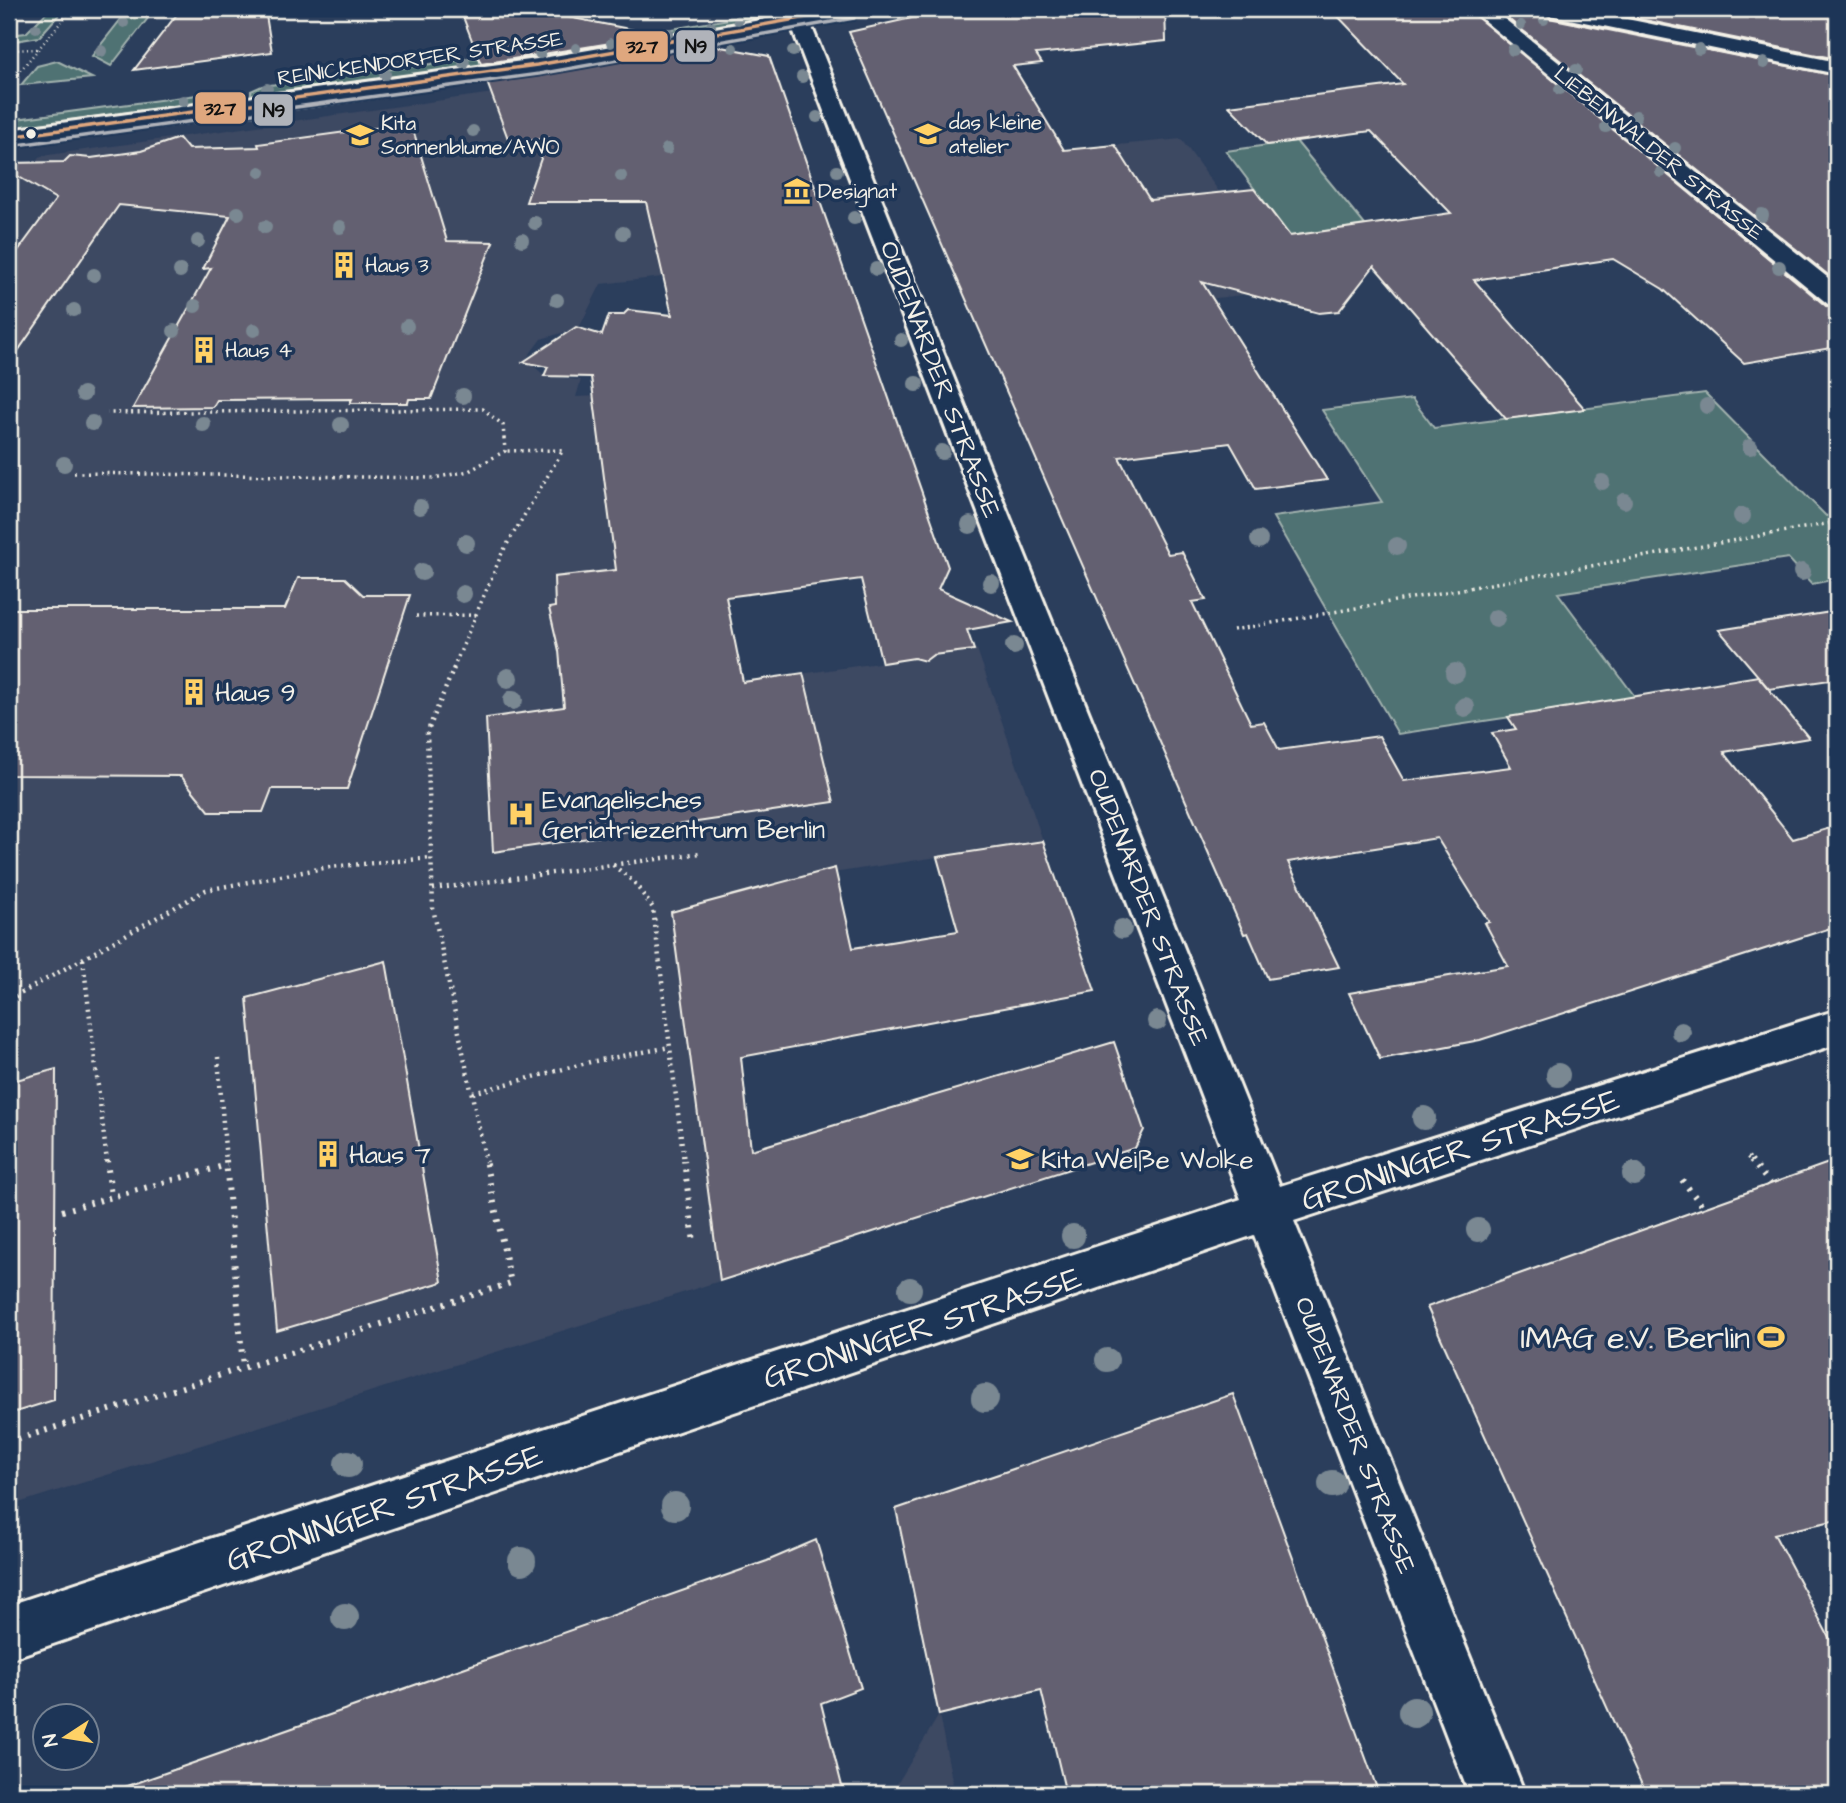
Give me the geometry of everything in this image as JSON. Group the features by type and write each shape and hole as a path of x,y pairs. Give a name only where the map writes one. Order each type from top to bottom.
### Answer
{"street":[{"name":"REINICKENDORFER STRASSE","path":"568,38 738,9"},
{"name":"REINICKENDORFER STRASSE","path":"9,137 583,59 794,14 852,9"},
{"name":"LIEBENWALDER STRASSE","path":"1480,9 1837,298"},
{"path":"1550,9 1837,68"},
{"name":"OUDENARDER STRASSE","path":"794,14 1497,1794"},
{"path":"1577,35 1613,21"},
{"path":"1532,51 1557,42"},
{"path":"225,83 228,107"},
{"name":"GRONINGER STRASSE","path":"9,1632 1268,1211 1837,1027"}],"path":[{"path":"9,84 72,9"},
{"path":"9,50 38,49"},
{"path":"107,414 483,409 500,418 505,428 505,451"},
{"path":"9,1442 511,1283 433,908 427,733 502,553 563,450 505,451 469,471 433,478 74,473"},
{"path":"1233,630 1837,522"},
{"path":"416,616 476,615"},
{"path":"433,889 701,853"},
{"path":"9,1000 206,891 329,867 431,858"},
{"path":"613,865 634,882 653,908 694,1243"},
{"path":"83,958 111,1197"},
{"path":"473,1093 590,1062 670,1047"},
{"path":"218,1057 243,1368"},
{"path":"1748,1157 1771,1185"},
{"path":"62,1211 227,1165"},
{"path":"1682,1180 1703,1208"}],"shaded area":[{"name":"Evangelisches Geriatriezentrum Berlin","path":"623,75 663,277 601,284 579,328 541,339 526,359 545,376 581,380 576,397 600,396 726,597 743,682 977,649 1043,841 781,881 781,884 671,912 720,1281 9,1506 9,174 26,171 41,156"},
{"path":"1181,139 1220,193 1253,187 1326,285 1158,305 1064,150"},
{"path":"939,1715 955,1794 891,1794"}],"green space":[{"path":"50,9 64,9 39,37 9,42 9,35 26,33"},
{"path":"129,9 155,9 111,66 92,56"},
{"path":"746,16 767,18 589,51 251,94 251,91 262,86 586,44"},
{"path":"57,61 92,78 21,85 37,66"},
{"path":"197,95 207,97 198,103 9,128 9,120"},
{"path":"1296,141 1365,225 1290,236 1226,151"},
{"path":"1705,393 1826,516 1837,514 1837,579 1812,584 1788,558 1558,593 1636,698 1398,734 1273,517 1382,502 1322,410 1412,399 1434,428"}],"building":[{"path":"181,9 265,9 272,52 134,70"},
{"path":"460,9 527,9 660,35 481,64"},
{"path":"922,9 1165,9 1166,41 1036,54 1042,63 1013,66 1064,150 1115,145 1150,200 1254,189 1290,236 1451,213 1371,131 1267,145 1229,106 1403,84 1331,9 1468,9 1826,306 1837,308 1837,347 1744,363 1663,289 1613,259 1474,280 1585,409 1506,419 1374,266 1339,311 1319,313 1202,282 1327,480 1256,489 1230,443 1119,457 1168,554 1182,552 1206,600 1192,602 1251,724 1264,722 1279,750 1379,736 1404,781 1511,767 1492,733 1516,729 1508,717 1758,676 1809,738 1724,752 1793,839 1837,826 1837,926 1480,1040 1380,1059 1349,993 1508,966 1485,923 1489,922 1437,838 1288,862 1339,967 1268,979 1248,933 1244,934 849,32 921,16"},
{"path":"1496,9 1538,9 1549,18 1837,76 1837,282"},
{"path":"1590,9 1837,9 1837,59"},
{"path":"710,45 769,56 948,567 938,589 1012,622 967,630 974,650 933,655 925,661 914,658 882,663 861,579 726,597 743,682 803,673 834,802 493,852 486,718 564,707 559,651 549,608 555,607 554,577 616,570 591,377 544,376 548,367 523,362 576,327 602,335 609,315 623,315 628,310 672,315 646,202 526,202 548,138 510,144 487,82"},
{"path":"411,123 447,241 493,242 431,399 409,399 408,403 350,403 352,399 217,400 213,407 133,408 211,268 203,269 230,216 119,205 9,364 9,263 56,199 9,171 9,163 64,162 70,156 91,158 141,151 179,138 188,149 259,147 258,144"},
{"name":"Haus 9","path":"298,578 345,578 363,595 410,595 347,789 272,789 263,812 210,812 181,776 9,775 9,609 285,609"},
{"path":"1837,611 1837,679 1769,689 1719,630"},
{"path":"1043,841 1095,991 741,1057 751,1150 1114,1042 1144,1130 1135,1148 720,1281 671,912 835,868 853,948 958,931 937,857"},
{"name":"Haus 7","path":"386,961 442,1282 277,1331 247,998"},
{"path":"56,1069 54,1400 9,1414 9,1082"},
{"path":"1837,1160 1837,1520 1774,1534 1837,1652 1837,1794 1646,1794 1427,1307"},
{"path":"1233,1394 1379,1794 1066,1794 1041,1690 939,1715 896,1509"},
{"path":"816,1540 861,1688 821,1703 844,1794 126,1794 125,1787 767,1561"}],"transit line":[{"name":"327","path":"9,137 537,65 852,9"},
{"name":"N9","path":"10,146 539,74 854,18"}],"place":[{"name":"das kleine atelier","path":"928,134"},
{"name":"Kita Sonnenblume/AWO","path":"360,135"},
{"name":"Designat","path":"797,191"},
{"name":"Haus 3","path":"344,265"},
{"name":"Haus 4","path":"204,350"},
{"name":"Haus 9","path":"194,692"},
{"name":"Evangelisches Geriatriezentrum Berlin","path":"521,814"},
{"name":"Haus 7","path":"328,1154"},
{"name":"Kita Weiße Wolke","path":"1020,1159"},
{"name":"IMAG e.V. Berlin","path":"1771,1337"}]}
